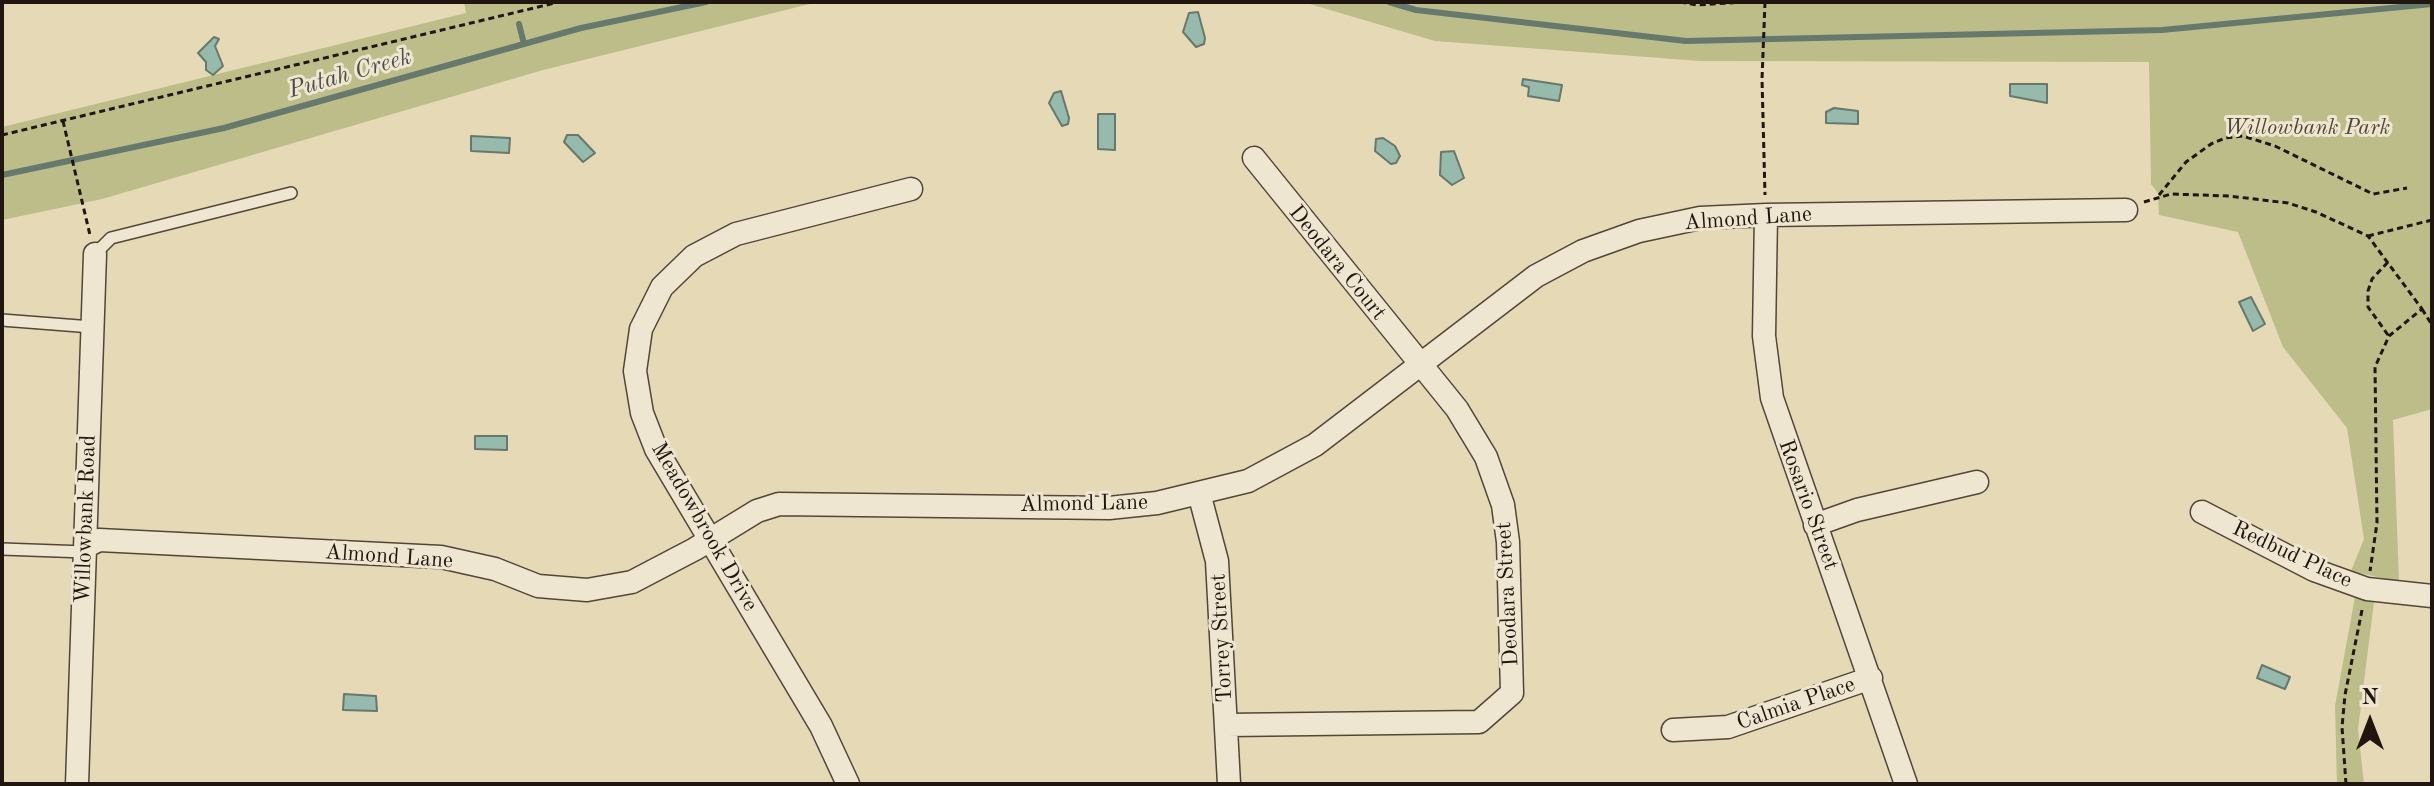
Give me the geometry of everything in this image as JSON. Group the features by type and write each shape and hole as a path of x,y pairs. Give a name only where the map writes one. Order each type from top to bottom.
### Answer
{"street":[{"name":"Deodara Court","path":"1254,158 1420,368"},
{"name":"Meadowbrook Drive","path":"848,784 821,726 656,449 642,413 635,371 641,329 662,287 694,256 736,234 911,189"},
{"name":"Almond Lane","path":"85,549 99,540 441,557 495,569 538,586 587,590 632,582 757,511 779,504 1109,508 1157,503 1248,481 1315,445 1420,368 1536,276 1583,251 1639,231 1700,218 1766,215 2126,210"},
{"name":"Rosario Street","path":"1766,215 1764,336 1772,398 1906,784"},
{"name":"Willowbank Road","path":"77,784 95,254"},
{"name":"Deodara Street","path":"1227,725 1479,722 1512,693 1508,542 1503,505 1479,445 1457,409 1420,368"},
{"path":"1815,525 1857,510 1977,482"},
{"name":"Torrey Street","path":"1199,493 1217,561 1229,784"},
{"name":"Redbud Place","path":"2202,512 2314,570 2367,589 2432,596"},
{"name":"Calmia Place","path":"1673,730 1728,727 1871,678"}],"lane":[{"path":"95,254 111,238 291,193"},
{"path":"2,320 92,327"},
{"path":"2,549 85,549"}],"path":[{"path":"2,135 559,2"},
{"path":"1680,2 1744,2"},
{"path":"1765,2 1762,79 1766,215"},
{"path":"63,121 95,254"},
{"path":"2159,195 2186,162 2211,144 2225,138 2243,136 2275,146 2373,194 2407,188"},
{"path":"2126,210 2159,195 2229,196 2288,203 2316,212 2368,236 2389,261 2432,325"},
{"path":"2368,236 2432,220"},
{"path":"2389,261 2372,279 2368,291 2368,307 2389,336"},
{"path":"2346,784 2342,727 2345,695 2377,523 2375,367 2389,336 2422,309"}],"green space":[{"path":"464,2 818,2 543,70 102,199 2,220 2,127 466,13"},
{"name":"Willowbank Park","path":"1303,2 2432,2 2432,409 2393,420 2399,582 2351,571 2364,539 2347,428 2283,347 2238,232 2159,215 2158,193 2151,184 2149,62 1700,61 1435,41"},
{"path":"2355,597 2374,602 2358,729 2364,784 2337,784 2335,706"}],"shaded area":[{"path":"1198,12 1205,38 1204,44 1196,47 1183,32 1189,13"},
{"path":"214,37 219,39 215,46 223,66 213,75 206,70 206,62 198,53"},
{"path":"1523,79 1562,85 1559,101 1528,96 1529,87 1522,85"},
{"path":"2010,84 2047,84 2047,103 2010,96"},
{"path":"1061,91 1069,118 1068,124 1062,126 1049,103 1054,93"},
{"path":"1834,108 1858,111 1858,124 1826,123 1826,112"},
{"path":"1098,114 1115,114 1115,150 1098,149"},
{"path":"567,135 578,135 595,153 583,162 564,142"},
{"path":"471,136 510,138 509,153 471,151"},
{"path":"1383,138 1395,146 1400,156 1396,163 1391,164 1375,151 1376,139"},
{"path":"1454,151 1464,178 1452,185 1440,175 1441,152"},
{"path":"2251,297 2265,324 2253,331 2239,302"},
{"path":"475,436 507,436 507,450 475,449"},
{"path":"2262,665 2290,677 2285,689 2257,678"},
{"path":"344,694 376,696 377,711 343,710"}],"waterway":[{"name":"Putah Creek","path":"2,175 224,128 581,28 706,2"},
{"name":"Putah Creek","path":"1389,2 1416,10 1686,41 2162,30 2432,4"},
{"path":"519,24 524,44"}]}
